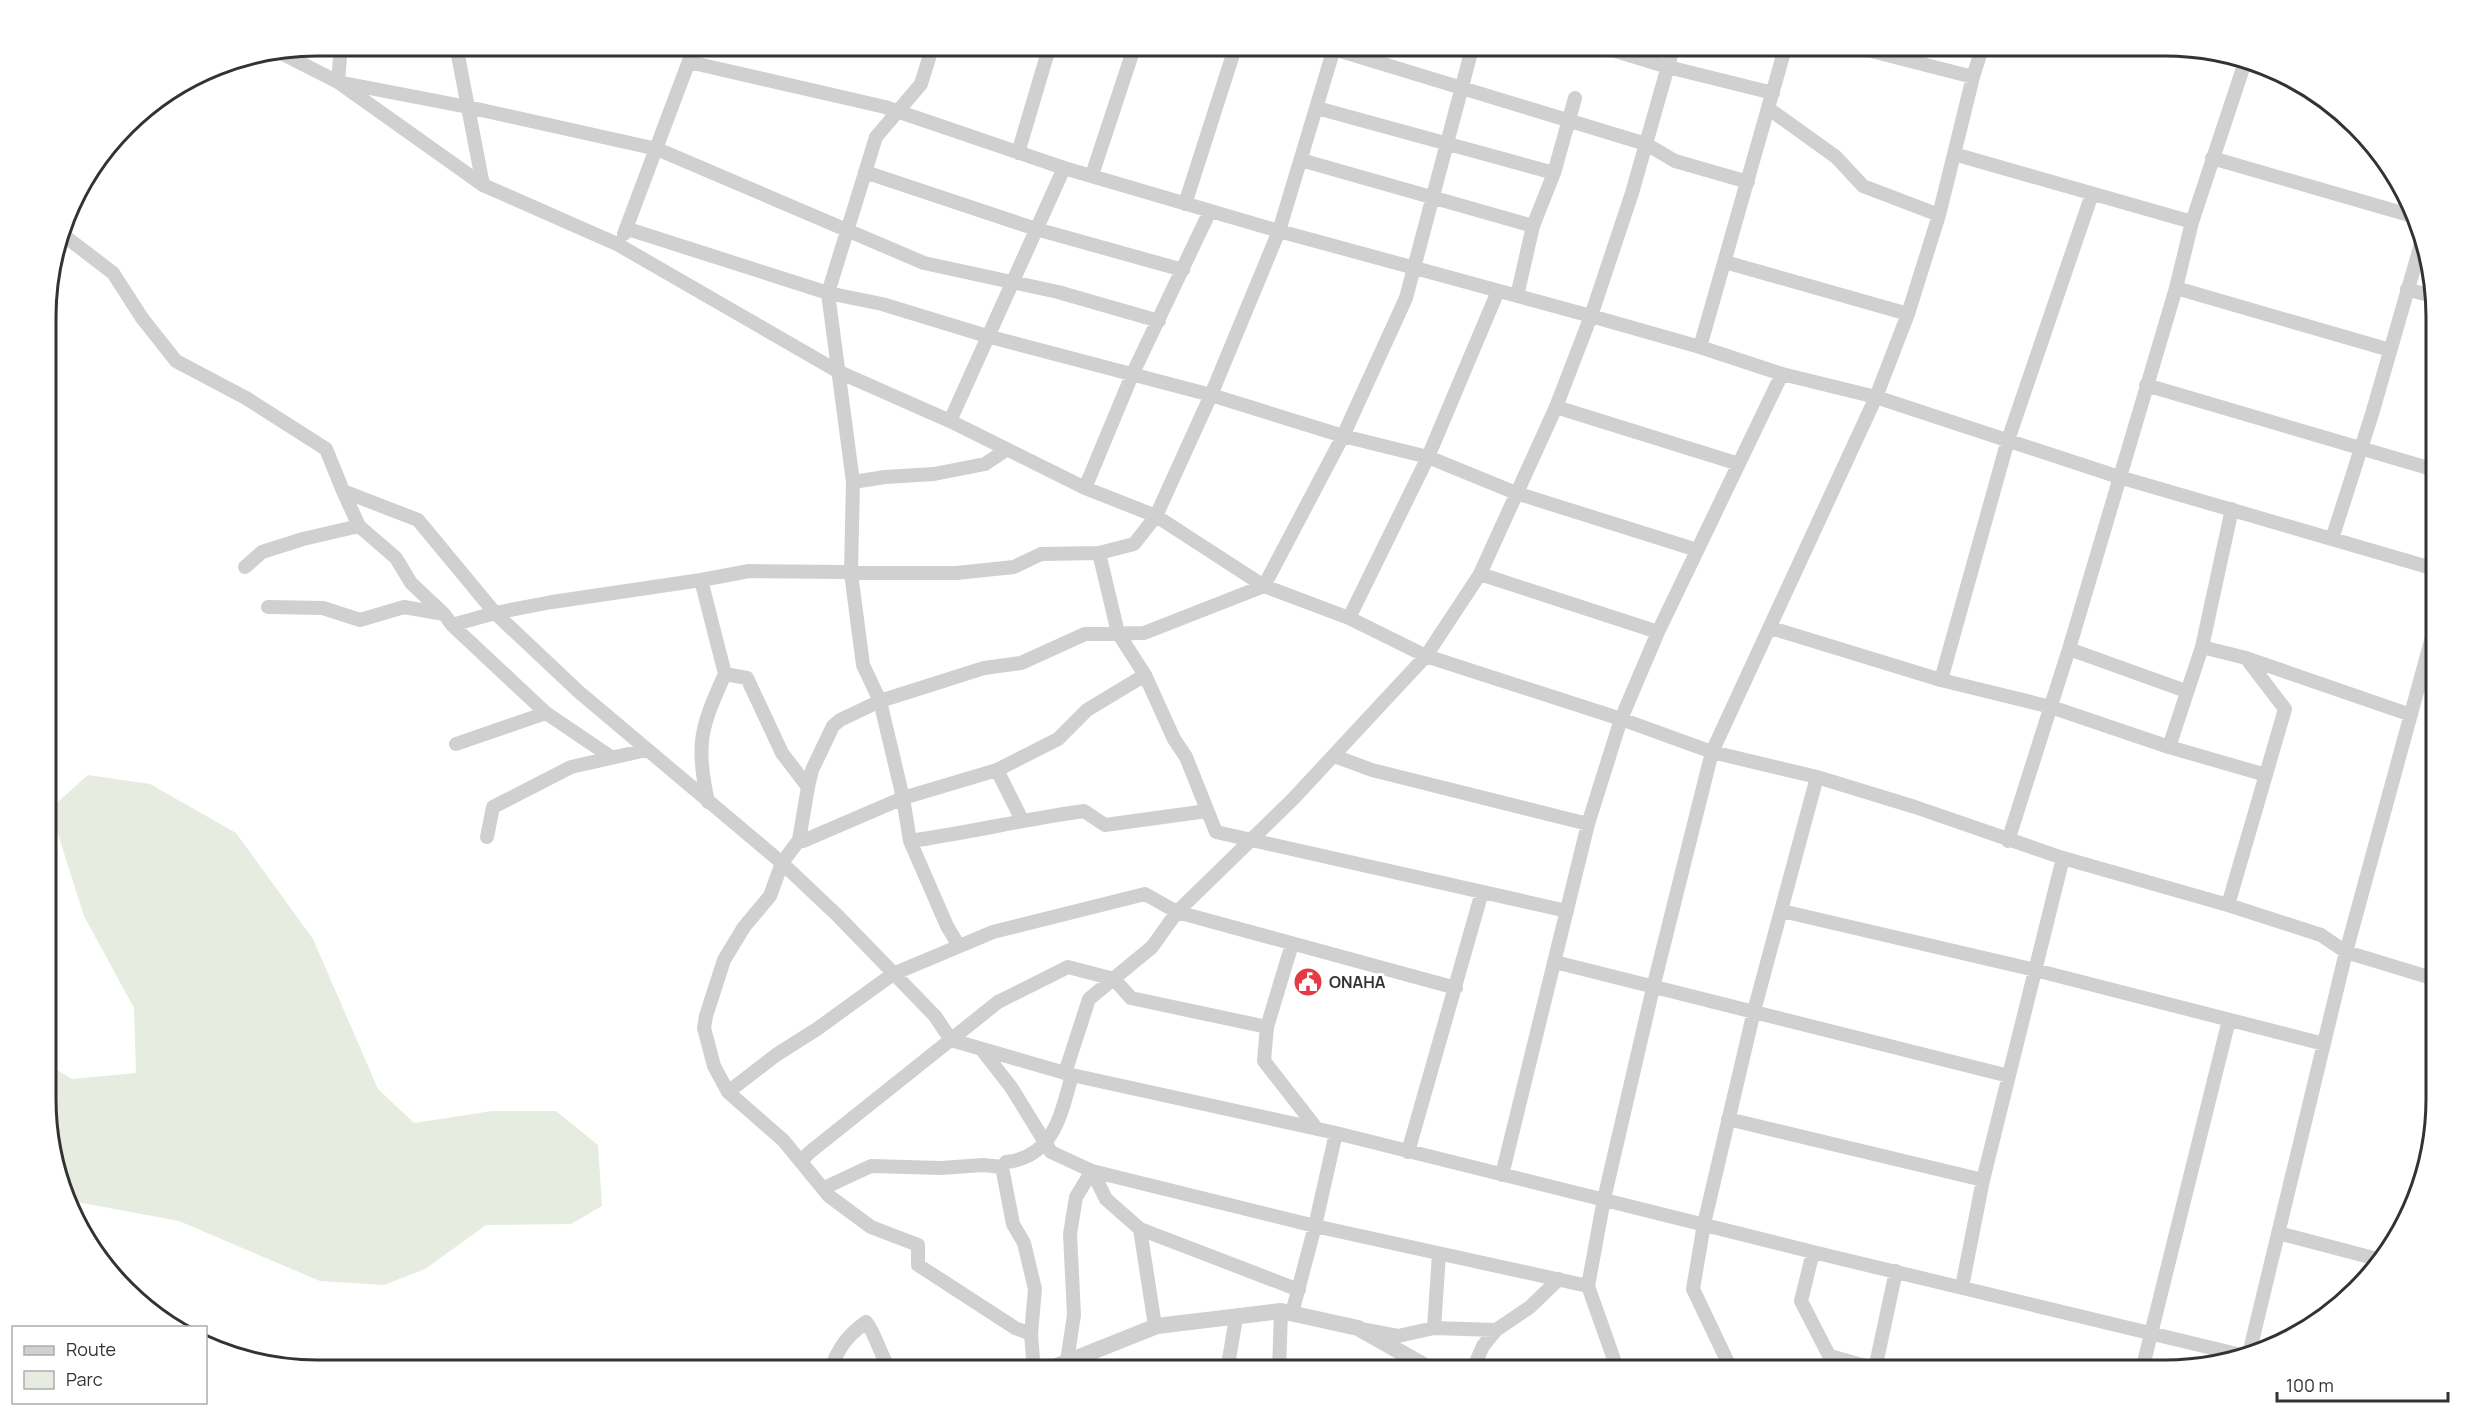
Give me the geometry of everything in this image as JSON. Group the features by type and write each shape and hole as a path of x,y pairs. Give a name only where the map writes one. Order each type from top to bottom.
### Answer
{"street":[{"path":"338,82 339,56"},
{"path":"458,56 483,185"},
{"path":"617,244 628,229 691,56"},
{"path":"930,56 921,84 876,137 828,293 853,482 851,573 862,664 880,701 903,798 910,841 947,926 959,946"},
{"path":"1018,153 1047,56"},
{"path":"1092,175 1131,56"},
{"path":"1185,204 1232,56"},
{"path":"268,607 323,608 360,620 404,607 448,620 749,571 956,573 1014,567 1041,554 1099,553 1134,544 1156,516 1211,395 1279,231 1332,56"},
{"path":"1363,56 1646,144 1675,160 1748,182"},
{"path":"1031,1334 1015,1328 918,1265 918,1245 871,1227 829,1196 783,1140 728,1092 714,1066 704,1028 724,960 744,927 770,896 782,863 799,840 812,770 833,726 840,720 880,701 984,668 1021,663 1085,634 1144,633 1264,586 1344,436 1406,298 1470,56"},
{"path":"1632,56 1773,93"},
{"path":"1033,1360 1031,1334 1035,1288 1024,1243 1013,1224 1002,1167 1006,1162 1020,1161 1047,1143 1058,1124 1068,1074 1089,999 1152,947 1177,912 1334,756 1426,656 1480,574 1556,407 1591,316 1646,144 1671,56"},
{"path":"1700,347 1783,56"},
{"path":"1891,56 1973,77"},
{"path":"1614,1360 1588,1286 1604,1199 1653,988 1712,752 1876,397 1908,314 1939,214 1980,56"},
{"path":"289,57 338,82 483,185 617,244 838,372 950,421 1085,488 1156,516 1264,586 1349,618 1426,656 1621,719 1712,752 1817,777 1915,807 2008,841 2228,905 2321,935 2346,952 2426,976"},
{"path":"689,62 899,112 1064,168 1279,231 1700,347 1782,374 1876,397 2119,477 2426,566"},
{"path":"2008,841 2069,649 2176,288 2192,222 2243,68"},
{"path":"338,82 468,107 657,149 924,263 1012,284 1058,292 1159,321"},
{"path":"1517,296 1533,226 1554,173 1567,119 1575,98"},
{"path":"1317,108 1554,173"},
{"path":"1769,109 1836,157 1863,186 1939,214"},
{"path":"1954,154 2192,222"},
{"path":"2212,158 2405,214"},
{"path":"1301,160 1533,226"},
{"path":"950,421 1064,168"},
{"path":"865,172 1036,230 1182,270"},
{"path":"1941,680 2008,440 2092,194"},
{"path":"1085,488 1132,375 1210,211"},
{"path":"628,229 828,293 882,304 987,336 1211,395 1344,436 1428,457 1516,493 1697,550"},
{"path":"67,238 112,273 142,318 176,361 246,398 326,449 359,526 396,558 411,583 546,713 611,757"},
{"path":"2332,539 2362,448 2418,254"},
{"path":"1725,262 1908,314"},
{"path":"2176,288 2390,351"},
{"path":"2407,289 2424,294"},
{"path":"1349,618 1428,457 1498,291"},
{"path":"1502,1175 1588,824 1621,719 1658,632 1782,374"},
{"path":"2146,386 2426,467"},
{"path":"1556,407 1739,464"},
{"path":"853,482 885,477 934,474 985,464 1006,450"},
{"path":"343,491 418,520 495,613 579,692 782,863 838,916 935,1016 951,1040 1068,1074 1336,1133 1813,1252 2230,1352"},
{"path":"2169,747 2202,647 2232,509"},
{"path":"245,567 262,552 303,539 359,526"},
{"path":"1099,553 1118,633 1145,675 1174,739 1186,757 1216,832 1567,911"},
{"path":"1480,574 1658,632"},
{"path":"702,580 725,674 704,725 700,748 700,768 708,802"},
{"path":"1771,628 1941,680 2051,707 2169,747 2266,776"},
{"path":"2202,647 2246,658 2411,715"},
{"path":"2069,649 2186,691"},
{"path":"2228,905 2285,709 2246,658"},
{"path":"2251,1346 2346,952 2426,659"},
{"path":"725,674 747,678 782,753 808,788"},
{"path":"799,840 803,841 903,798 997,770 1058,739 1087,710 1145,675"},
{"path":"456,744 546,713"},
{"path":"486,837 493,807 571,767 646,750"},
{"path":"1334,756 1372,770 1588,824"},
{"path":"997,770 1022,820"},
{"path":"1727,1360 1693,1289 1704,1224 1754,1011 1817,777"},
{"path":"910,841 954,835 1022,820 1084,810 1105,825 1208,811"},
{"path":"1962,1287 1983,1180 2064,858"},
{"path":"1408,1152 1482,891"},
{"path":"728,1092 776,1054 817,1029 893,974 993,932 1145,894 1177,912 1456,988"},
{"path":"1782,911 2035,970 2324,1044"},
{"path":"1292,944 1267,1027 1264,1061 1317,1129"},
{"path":"1555,962 2009,1076"},
{"path":"801,1161 998,1002 1068,967 1114,979 1131,998 1267,1027"},
{"path":"2144,1360 2229,1020"},
{"path":"982,1050 1008,1082 1051,1152 1092,1171 1315,1226 1588,1286"},
{"path":"1728,1119 1983,1180"},
{"path":"1280,1360 1286,1312 1299,1290 1336,1133"},
{"path":"824,1188 871,1167 941,1168 983,1165 1002,1167"},
{"path":"1092,1171 1106,1199 1140,1229 1299,1290"},
{"path":"1067,1360 1074,1315 1070,1234 1076,1197 1092,1171"},
{"path":"1140,1229 1155,1326"},
{"path":"2278,1233 2372,1258"},
{"path":"1813,1252 1802,1301 1832,1360"},
{"path":"1434,1328 1439,1254"},
{"path":"1881,1360 1896,1271"},
{"path":"1477,1360 1483,1346 1496,1330 1530,1307 1559,1279"},
{"path":"1070,1360 1155,1326 1286,1312 1398,1336 1434,1328 1496,1330"},
{"path":"1229,1360 1236,1318"},
{"path":"834,1360 849,1334 866,1322 871,1328 885,1360"},
{"path":"1359,1328 1415,1360"},
{"path":"1830,1356 1844,1360"}],"green space":[{"path":"88,775 150,784 236,833 313,939 378,1089 414,1123 492,1111 556,1111 598,1145 602,1206 571,1224 486,1225 425,1269 384,1285 320,1281 179,1221 76,1202 64,1167 58,1134 56,1069 72,1079 136,1073 134,1008 84,916 56,828 56,804"}],"place":[{"name":"ONAHA","path":"1308,982"}]}
